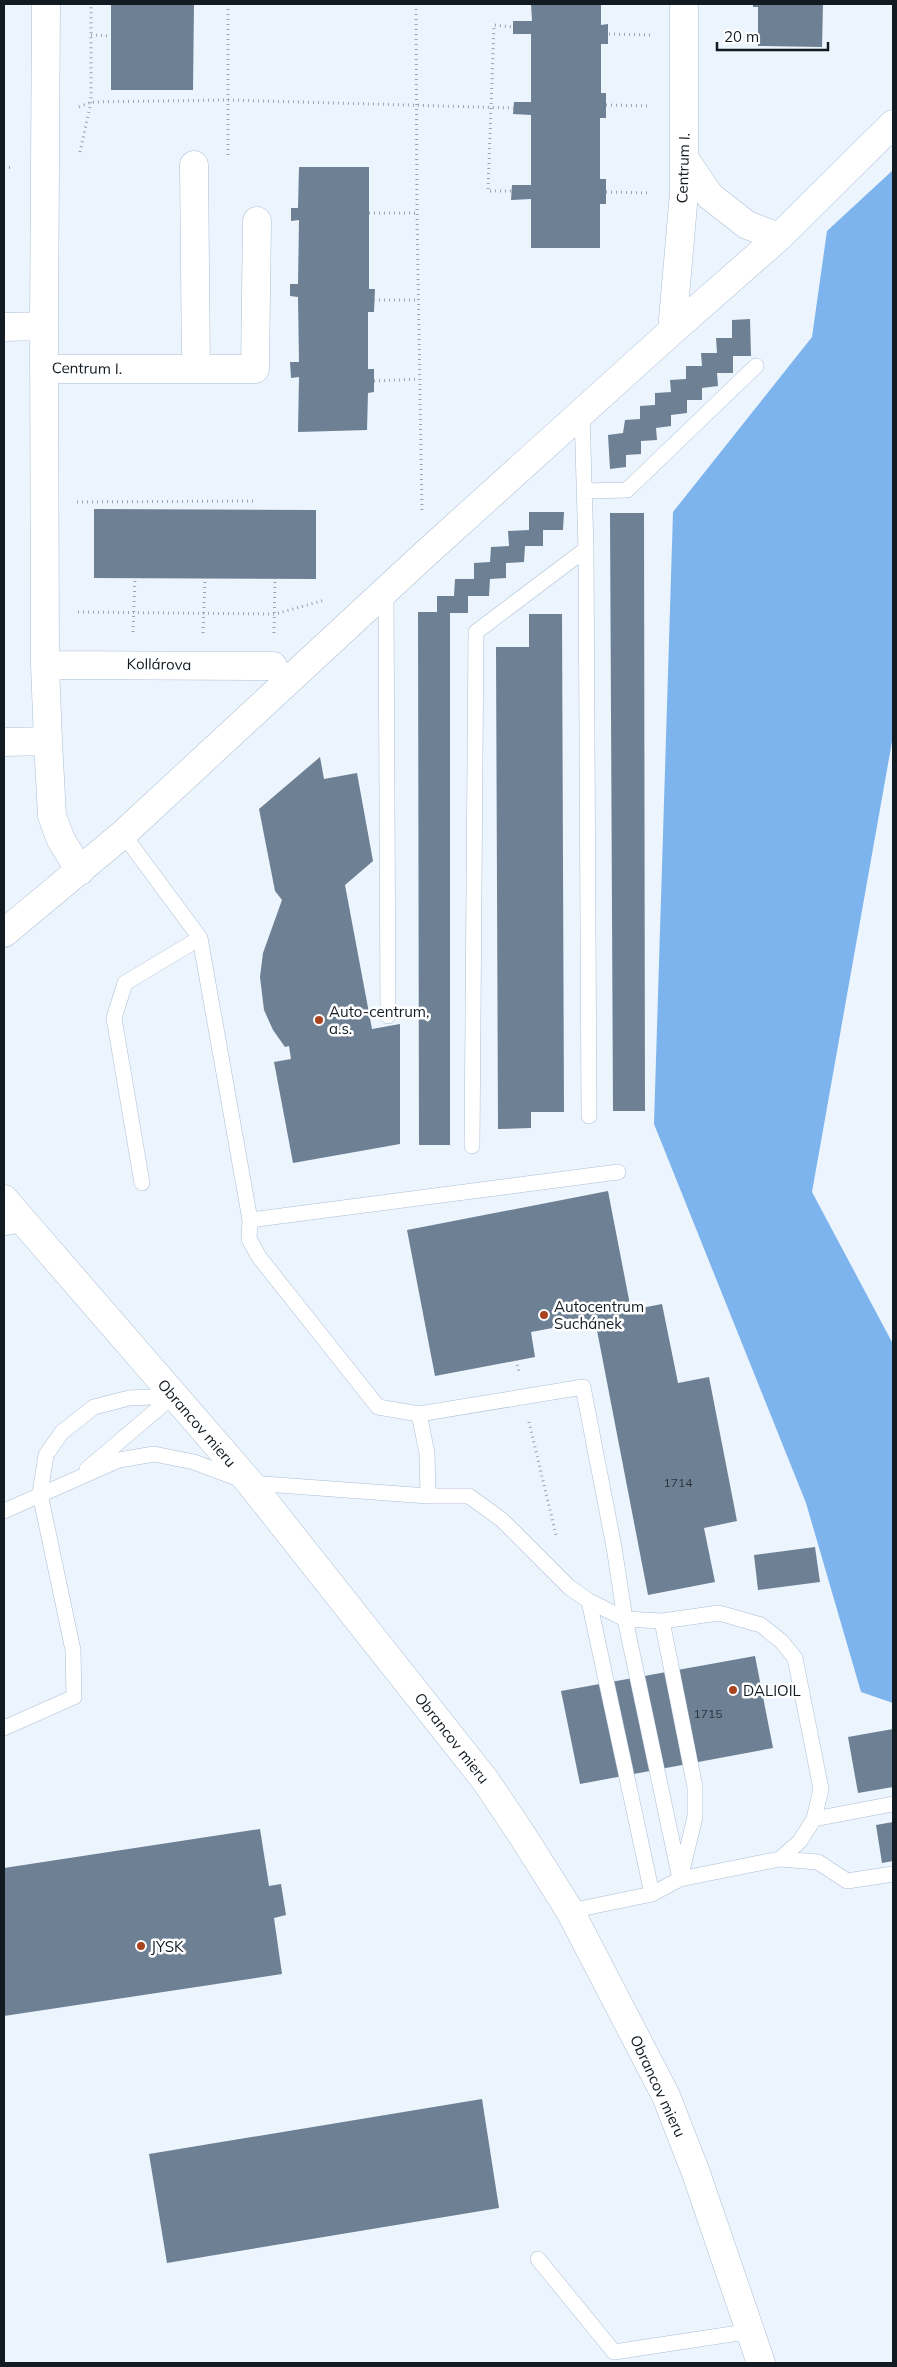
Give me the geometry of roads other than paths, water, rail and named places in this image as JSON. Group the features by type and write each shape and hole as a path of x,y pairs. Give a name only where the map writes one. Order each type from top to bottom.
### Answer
{"street":[{"name":"Centrum I.","path":"46,4 45,369 255,369 257,221"},
{"name":"Centrum I.","path":"672,331 684,194 684,4"},
{"path":"4,933 123,834 422,556 672,331 780,237 893,124"},
{"path":"684,158 710,196 747,225 780,237"},
{"path":"194,164 196,369"},
{"path":"4,327 44,326"},
{"path":"45,369 45,665 52,816 61,840 80,871"},
{"name":"Kollárova","path":"45,665 273,666"},
{"path":"4,742 48,741"},
{"name":"Obrancov mieru","path":"4,1199 14,1226 173,1396 250,1483 485,1780 570,1911 666,2096 696,2173 752,2330 761,2363"}],"lane":[{"path":"584,491 627,490 756,366"},
{"path":"582,413 586,549 589,1116"},
{"path":"472,1146 476,632 586,549"},
{"path":"386,590 388,1016"},
{"path":"123,834 200,938 250,1220 249,1239 259,1257 378,1407 418,1414 583,1387 614,1547 625,1619 680,1879"},
{"path":"142,1183 114,1018 125,983 200,938"},
{"path":"250,1220 618,1172"},
{"path":"79,1476 173,1396"},
{"path":"4,1728 74,1697 74,1650 40,1494 46,1455 62,1432 94,1407 129,1398 173,1396"},
{"path":"418,1414 427,1453 428,1496"},
{"path":"4,1511 79,1476 119,1460 154,1454 194,1462 250,1483 428,1496 469,1496 502,1520 569,1587 589,1602 625,1619 662,1621 719,1614 761,1625 781,1641 795,1658 821,1789 814,1819 800,1841 780,1859"},
{"path":"589,1602 652,1894"},
{"path":"662,1621 695,1787 695,1817 680,1879"},
{"path":"814,1819 893,1804"},
{"path":"570,1911 652,1894 680,1879 780,1859 818,1862 847,1881 893,1874"},
{"path":"538,2260 614,2352 752,2330"}],"place":[{"name":"Auto-centrum, a.s.","path":"319,1020"},
{"name":"Autocentrum Suchánek","path":"544,1315"},
{"name":"DALIOIL","path":"733,1690"},
{"name":"JYSK","path":"141,1946"}]}
